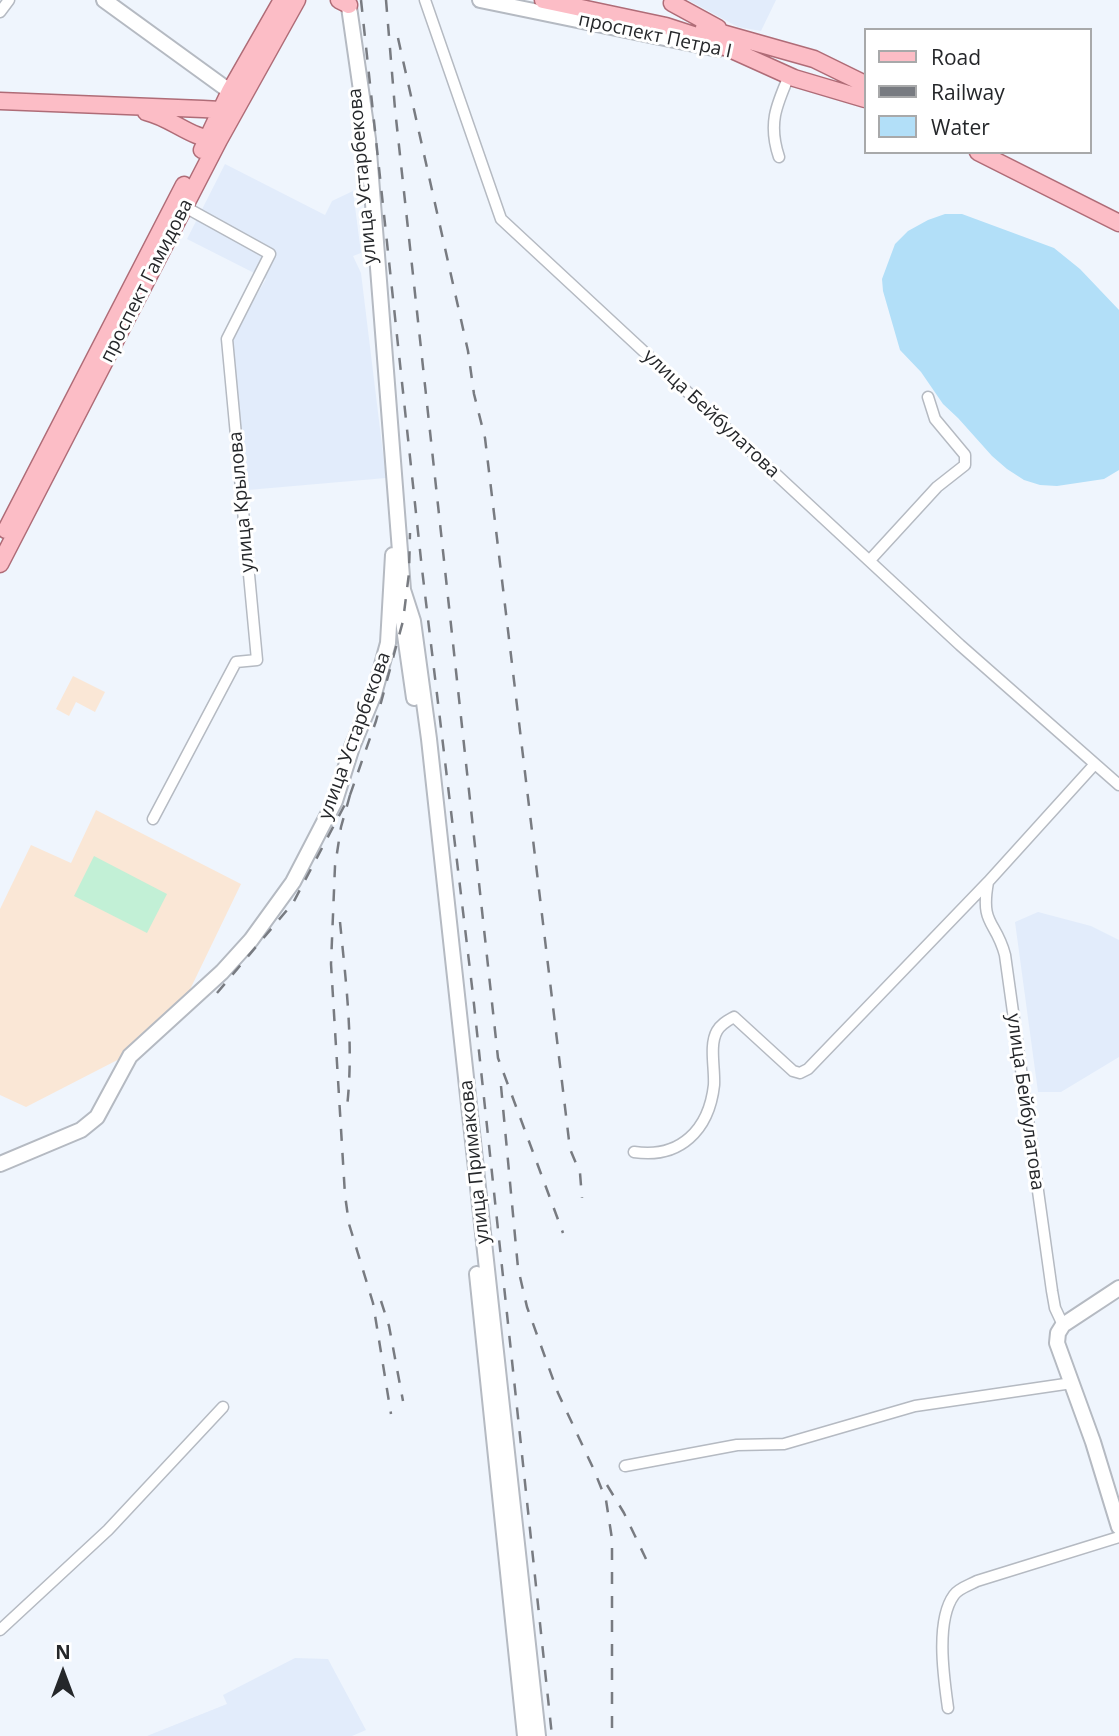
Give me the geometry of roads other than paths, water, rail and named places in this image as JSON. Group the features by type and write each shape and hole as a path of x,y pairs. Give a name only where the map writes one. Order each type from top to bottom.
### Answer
{"main road":[{"path":"104,0 232,93"},
{"name":"проспект Гамидова","path":"0,541 185,206 226,114 232,93 294,0"},
{"name":"проспект Петра I","path":"480,0 714,49 731,49 791,77 864,88"},
{"path":"543,0 649,10 705,29 810,56"},
{"path":"668,1 716,27 810,56 817,68 812,77 791,77"},
{"name":"улица Устарбекова","path":"0,1166 81,1130 97,1117 130,1056 222,972 251,940 280,902 335,801 352,747 374,694 402,596 393,533 362,136 344,2"},
{"path":"592,4 731,49"},
{"name":"проспект Петра I","path":"810,56 864,88"},
{"path":"0,101 187,109 226,114"},
{"path":"0,106 30,105 135,111 160,117 194,135 214,140"},
{"path":"180,126 177,118 187,109"},
{"name":"проспект Гамидова","path":"0,564 214,140"},
{"path":"982,154 1119,223"},
{"path":"1000,154 1119,214"},
{"name":"улица Примакова","path":"402,596 400,622 421,745 434,861 524,1736"},
{"name":"улица Примакова","path":"402,596 413,621 429,738 538,1736"},
{"path":"0,1166 94,1129 106,1118 139,1054 209,992 255,943 285,903 319,842 360,749 379,697 400,622"},
{"path":"1119,1288 1063,1325 1057,1343 1093,1442 1119,1527"},
{"path":"1119,1295 1068,1329 1066,1337 1119,1505"}],"street":[{"path":"0,12 9,0"},
{"name":"улица Бейбулатова","path":"425,0 501,219 870,560 1119,785"},
{"path":"779,157 772,121 791,77"},
{"name":"улица Крылова","path":"153,819 236,662 257,660 227,339 270,254 185,206"},
{"path":"870,560 937,487 965,465 965,455 935,419 928,397"},
{"path":"634,1153 650,1155 665,1152 687,1140 703,1124 714,1086 716,1032 723,1023 734,1017 793,1071 800,1073 808,1069 988,882 1094,765"},
{"name":"улица Бейбулатова","path":"988,882 985,911 990,925 1002,942 1052,1291 1055,1308 1063,1325"},
{"path":"625,1466 737,1445 784,1444 915,1406 1072,1383"},
{"path":"0,1630 108,1530 223,1407"},
{"path":"948,1709 942,1640 947,1610 957,1591 977,1581 1119,1537"}],"water":[{"path":"945,214 962,214 1054,248 1080,269 1119,310 1119,470 1104,479 1057,486 1024,480 992,456 943,404 921,372 900,350 882,279 895,244 908,231"}],"railway":[{"path":"361,0 422,569 473,995 552,1736"},
{"path":"386,0 395,109 498,1058 563,1233"},
{"path":"398,38 485,438 570,1149 580,1173 582,1198"},
{"path":"217,993 293,903 350,795 376,721 403,621 409,573 410,533"},
{"path":"350,795 341,827 335,866 331,964 345,1195 349,1224 373,1303 391,1414"},
{"path":"340,922 349,1037 347,1107"},
{"path":"501,1086 518,1268 527,1307 558,1393 606,1500 612,1539 612,1736"},
{"path":"381,1301 389,1326 403,1401"},
{"path":"607,1485 646,1559"}]}
